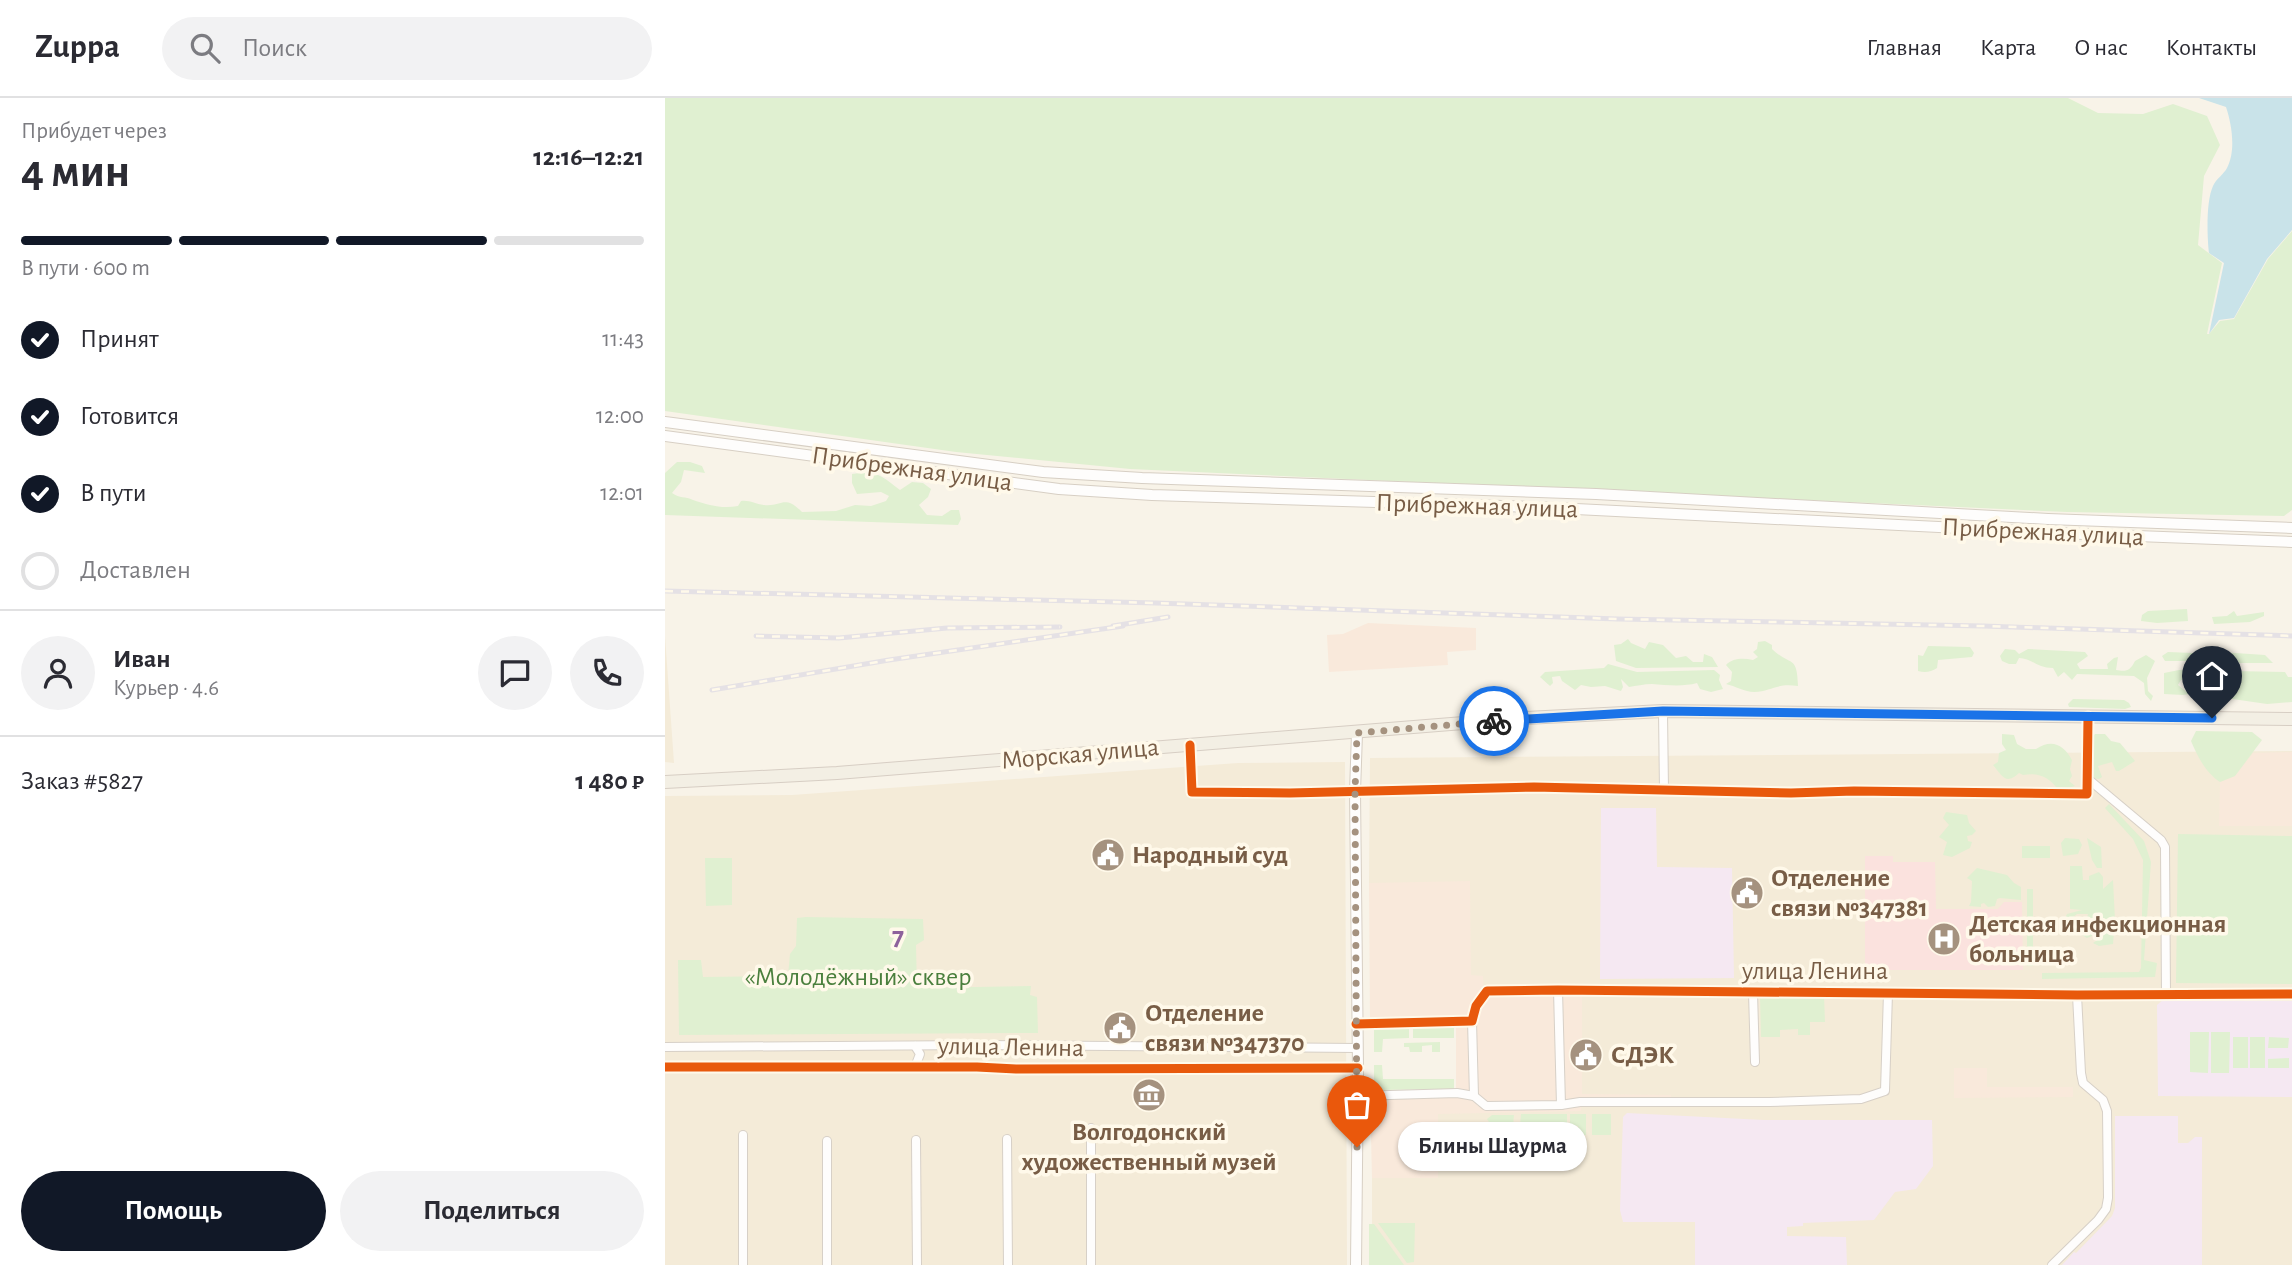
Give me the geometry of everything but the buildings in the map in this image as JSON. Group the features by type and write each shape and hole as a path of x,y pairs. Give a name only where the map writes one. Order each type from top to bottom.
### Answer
{"main road":[{"name":"Прибрежная улица","path":"665,422 1044,472 1130,478 1596,494 2021,517 2292,528"},
{"name":"Прибрежная улица","path":"665,436 1059,489 1536,507 2292,542"},
{"name":"Морская улица","path":"665,782 837,774 1531,718 1663,711 2292,719"},
{"path":"1356,1265 1357,733"}],"street":[{"path":"1663,711 1664,791"},
{"path":"1191,745 1192,792 1290,793 1534,788 2087,794 2088,717"},
{"path":"2087,778 2161,840 2165,847 2166,995"},
{"path":"1558,990 1561,1105"},
{"name":"улица Ленина","path":"1472,1021 1476,1006 1487,992 1558,990 2077,995 2292,994"},
{"path":"1753,992 1755,1062"},
{"path":"1357,1096 1457,1093 1474,1096 1486,1105 1861,1099 1885,1091 1888,993"},
{"path":"2052,1265 2098,1220 2106,1209 2108,1198 2107,1111 2102,1100 2083,1083 2077,995"},
{"path":"1356,1024 1472,1021 1474,1096"},
{"path":"915,1046 920,1054 915,1067"},
{"name":"улица Ленина","path":"665,1047 1357,1048"},
{"name":"улица Ленина","path":"665,1067 1357,1068"},
{"path":"1091,1128 1091,1265"},
{"path":"743,1135 743,1265"},
{"path":"1007,1139 1008,1265"},
{"path":"827,1140 827,1265"},
{"path":"916,1140 917,1265"}],"shaded area":[{"path":"1368,623 1476,628 1476,650 1447,652 1448,665 1329,672 1327,635 1343,634"},
{"path":"665,636 674,763 665,762"},
{"path":"2292,751 2292,1265 1372,1265 1372,1178 1438,1178 1438,1114 1582,996 1484,998 1471,976 1369,883 1370,758"},
{"path":"2292,752 2292,826 2219,826 2220,782 2235,776 2253,753"},
{"path":"1345,762 1347,1265 665,1265 665,796 792,795 1238,763"},
{"path":"1601,808 1656,808 1657,867 1732,868 1734,978 1600,979"},
{"name":"Детская инфекционная больница","path":"1865,856 1893,856 1893,862 1935,862 1936,909 1998,909 2004,902 2022,902 2023,970 1865,970"},
{"path":"1470,881 1471,975 1483,976 1484,997 1582,996 1582,1094 1671,1095 1671,1101 1581,1101 1581,1111 1438,1114 1438,1178 1372,1178 1370,1094 1456,1092 1456,1020 1370,1021 1369,883"},
{"path":"2163,1000 2292,1001 2292,1097 2158,1096 2157,1005"},
{"path":"1954,1068 1987,1068 1987,1087 2073,1087 2073,1097 1954,1098"},
{"path":"1627,1113 1764,1120 1932,1120 1933,1166 1916,1189 1895,1192 1874,1220 1803,1223 1803,1226 1787,1227 1787,1236 1846,1237 1847,1265 1695,1265 1695,1222 1623,1222 1620,1210 1623,1117"},
{"path":"2115,1116 2178,1116 2178,1143 2188,1143 2195,1137 2202,1137 2202,1265 2062,1265 2112,1216 2115,1208"}],"green space":[{"path":"665,98 2068,98 2098,113 2143,114 2173,104 2207,116 2220,145 2204,176 2198,245 2222,263 2207,334 2220,321 2234,319 2268,259 2292,231 2292,510 2284,516 2067,512 1130,469 956,452 665,411"},
{"path":"677,462 702,466 705,473 684,470 681,482 672,493 715,506 738,506 741,501 764,505 787,502 802,512 836,511 855,505 871,506 886,501 889,496 881,492 857,494 852,483 852,474 867,472 883,477 900,490 912,482 923,483 931,489 928,497 919,505 927,515 942,516 951,510 959,510 961,519 958,525 665,515 665,473"},
{"path":"2187,609 2188,621 2141,621 2142,615 2148,611"},
{"path":"2234,611 2237,616 2264,612 2264,616 2250,622 2214,624 2212,617 2227,616"},
{"path":"1628,639 1645,649 1649,642 1663,645 1676,658 1686,656 1693,662 1703,662 1704,654 1712,657 1718,667 1636,668 1616,661 1614,645"},
{"path":"1765,641 1792,662 1796,669 1798,686 1754,692 1726,684 1731,681 1732,672 1726,665 1735,660 1753,660 1758,657 1753,652 1757,649 1758,642"},
{"path":"1928,646 1970,647 1974,653 1972,657 1938,660 1937,668 1926,672 1918,671 1918,655 1923,656"},
{"path":"2005,649 2015,650 2019,654 2028,649 2085,652 2088,656 2077,664 2080,669 2108,669 2107,664 2118,657 2116,670 2122,671 2129,669 2135,661 2146,655 2155,661 2147,678 2148,691 2153,696 2151,701 2145,694 2144,683 2134,676 2077,674 2072,680 2064,672 2058,677 2053,668 2023,658 2019,658 2016,664 2002,661 2000,656"},
{"path":"2168,652 2193,653 2197,661 2165,661 2162,656"},
{"path":"2220,652 2265,655 2273,663 2214,663 2209,659 2211,656 2218,656"},
{"path":"1608,664 1637,672 1714,670 1720,675 1723,689 1711,692 1700,689 1697,683 1629,687 1621,679 1621,691 1605,686 1581,685 1575,690 1562,681 1560,676 1552,677 1553,683 1550,686 1540,677 1545,672 1604,668"},
{"path":"2179,670 2285,672 2288,677 2292,677 2292,702 2267,704 2205,695 2198,681 2181,680 2178,685 2189,694 2164,694 2164,673"},
{"path":"2073,699 2124,700 2131,707 2069,707 2068,704"},
{"path":"2196,731 2252,732 2262,740 2235,776 2220,782 2206,769 2191,741"},
{"path":"2002,734 2014,735 2017,744 2026,749 2036,749 2047,744 2061,747 2072,760 2072,776 2069,781 2075,786 2059,791 2048,779 2034,774 2019,773 2005,778 1993,765 1998,762 1999,753 2006,750 2002,744"},
{"path":"2095,734 2105,734 2111,741 2120,743 2135,761 2119,771 2116,771 2112,762 2098,766 2102,777 2089,778 2091,738"},
{"path":"2109,804 2144,841 2151,862 2144,960 2157,963 2155,977 2042,979 2042,973 2139,972 2141,968 2143,860 2133,839 2105,808"},
{"path":"1946,812 1967,815 1969,823 1976,831 1967,836 1968,841 1972,842 1970,848 1952,857 1943,855 1947,842 1939,837 1949,825 1943,818"},
{"path":"2178,834 2292,836 2292,984 2176,983"},
{"path":"2065,838 2079,839 2082,845 2078,854 2063,856 2061,843"},
{"path":"2087,838 2101,847 2102,868 2097,868 2092,860"},
{"path":"2022,846 2050,846 2050,858 2022,858"},
{"path":"705,858 732,858 732,905 706,906"},
{"path":"2070,866 2082,866 2083,880 2089,880 2089,876 2099,872 2103,877 2103,889 2113,880 2113,944 2099,946 2093,943 2099,939 2102,924 2086,922 2088,914 2077,914 2070,927 2073,930 2091,931 2092,936 2087,938 2069,934 2062,924 2067,914 2082,910 2070,909"},
{"path":"1977,868 2007,875 2021,887 2021,900 2000,898 1995,906 1988,907 1984,903 1981,907 1969,906 1972,881 1967,878"},
{"path":"2027,889 2033,889 2033,966 2027,966"},
{"name":"«Молодёжный» сквер","path":"797,918 923,919 924,940 916,945 917,988 1031,986 1030,995 1037,997 1038,1033 679,1035 678,960 701,960 703,977 788,976 790,954 796,946"},
{"path":"1824,995 1825,1022 1810,1022 1810,1035 1798,1035 1798,1029 1780,1030 1780,1037 1761,1037 1760,997"},
{"path":"1454,1024 1454,1038 1413,1038 1413,1025"},
{"path":"1374,1025 1409,1025 1409,1038 1383,1039 1382,1052 1374,1052"},
{"path":"2190,1032 2209,1032 2208,1073 2190,1072"},
{"path":"2211,1032 2230,1032 2229,1073 2211,1073"},
{"path":"2233,1037 2248,1037 2248,1068 2233,1068"},
{"path":"2250,1037 2265,1037 2265,1068 2250,1068"},
{"path":"2269,1037 2289,1038 2288,1048 2268,1048"},
{"path":"1440,1042 1440,1052 1432,1052 1432,1045 1422,1046 1422,1052 1410,1052 1409,1047 1404,1047 1404,1043"},
{"path":"2289,1058 2289,1068 2268,1068 2268,1059"},
{"path":"1374,1065 1382,1065 1383,1079 1454,1079 1454,1089 1374,1090"},
{"path":"1521,1114 1567,1114 1567,1126 1520,1126"},
{"path":"1570,1114 1586,1114 1586,1135 1578,1135 1578,1126 1570,1126"},
{"path":"1592,1114 1611,1114 1611,1135 1592,1135"},
{"path":"1492,1115 1514,1115 1513,1126 1505,1127 1505,1134 1497,1134 1487,1119"},
{"path":"1378,1223 1415,1223 1414,1262 1407,1263"},
{"path":"1369,1224 1374,1224 1404,1265 1369,1265"}],"water":[{"path":"2199,98 2292,98 2292,230 2267,259 2234,318 2219,320 2209,334 2224,263 2209,253 2209,200 2213,186 2230,161 2232,138 2226,107"}],"railway":[{"path":"665,591 2292,636"},
{"path":"1113,626 1168,617"},
{"path":"712,690 889,660 1123,626"},
{"path":"756,636 839,638 947,628 1060,627"}],"cycle path":[{"path":"1190,745 1192,792 1290,793 1534,787 1791,793 1854,791 2087,794 2088,717"},
{"path":"1356,1024 1472,1021 1476,1006 1487,991 2292,994"},
{"path":"665,1067 1358,1068"}],"way so far":[{"path":"1357,1147 1357,733 1494,721"}],"place":[{"name":"Народный суд","path":"1108,855"},
{"name":"Отделение связи №347381","path":"1747,893"},
{"name":"Детская инфекционная больница","path":"1944,939"},
{"name":"Отделение связи №347370","path":"1120,1028"},
{"name":"СДЭК","path":"1586,1055"},
{"name":"Волгодонский художественный музей","path":"1149,1095"},
{"name":"Блины Шаурма","path":"1357,1147"}],"district":[{"name":"7","path":"898,937"}],"route":[{"path":"1494,721 1663,711 2212,718"}]}
